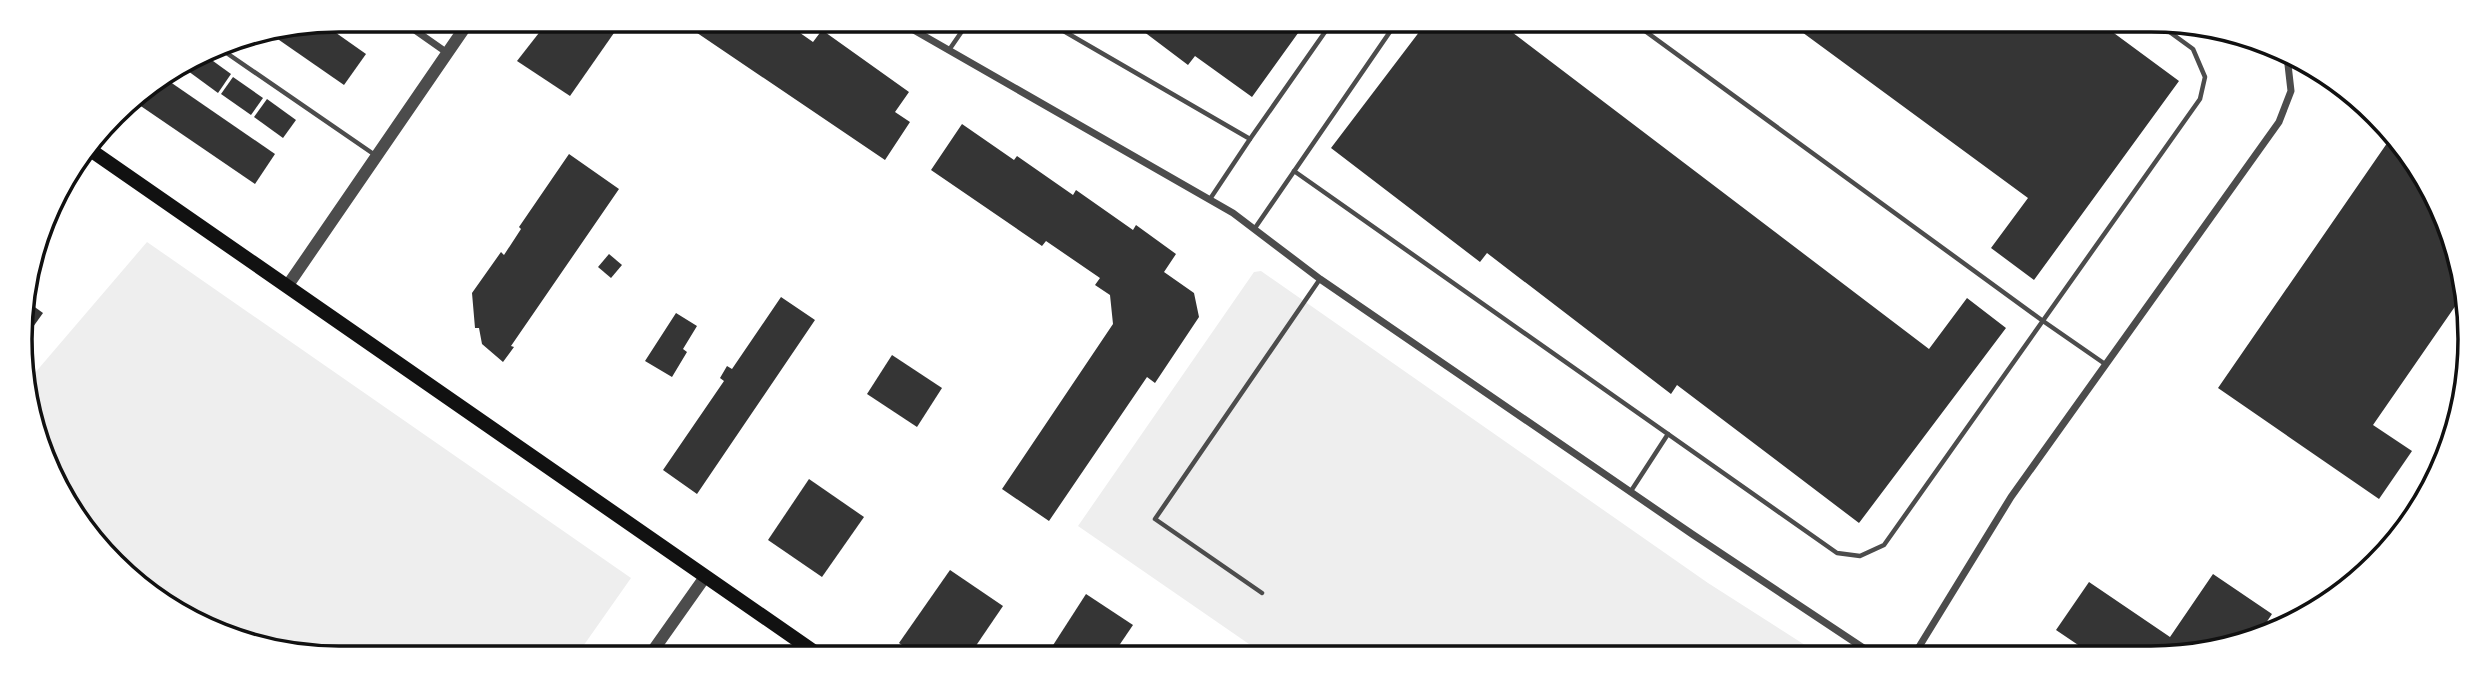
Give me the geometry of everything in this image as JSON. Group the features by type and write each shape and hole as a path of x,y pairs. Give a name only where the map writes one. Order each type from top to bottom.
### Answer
{"main road":[{"path":"94,153 806,646"}],"street":[{"path":"418,32 446,52"},
{"path":"288,285 461,32"},
{"path":"917,32 1210,199 1255,228 1320,279 1862,646"},
{"path":"1919,646 2011,498 2278,122 2291,91 2288,64"},
{"path":"656,646 705,577"}],"lane":[{"path":"949,50 961,32"},
{"path":"1065,32 1250,139"},
{"path":"1210,199 1325,32"},
{"path":"1255,228 1390,32"},
{"path":"1646,32 2105,364"},
{"path":"1294,171 1837,553 1860,556 1884,545 2200,99 2205,77 2193,49 2170,32"},
{"path":"227,53 376,156"},
{"path":"1262,593 1155,519 1320,279"},
{"path":"1630,491 1668,434"}],"shaded area":[{"path":"147,242 631,578 583,646 338,646 279,640 240,629 203,614 168,594 121,556 95,525 73,492 55,456 42,418 34,375"},
{"path":"1261,271 1708,583 1806,646 1252,646 1078,526 1254,272"}],"building":[{"path":"335,32 366,54 344,85 276,38"},
{"path":"540,32 615,32 570,96 517,61"},
{"path":"696,32 799,32 813,42 820,32 825,32 909,92 895,112 910,122 885,160"},
{"path":"1144,32 1299,32 1252,97 1195,56 1188,65"},
{"path":"1419,32 1512,32 1929,349 1967,298 2006,328 1859,523 1677,385 1671,394 1487,253 1480,262 1331,148"},
{"path":"1802,32 2112,32 2179,81 2034,280 1991,248 2028,198"},
{"path":"211,59 231,74 218,93 188,71"},
{"path":"233,77 263,98 251,115 221,94"},
{"path":"170,82 275,154 255,184 139,105"},
{"path":"267,99 296,120 283,138 254,117"},
{"path":"962,124 1014,160 1017,156 1073,195 1076,190 1133,230 1136,225 1176,254 1164,272 1194,293 1199,317 1155,383 1147,377 1049,521 1002,489 1113,324 1110,295 1095,285 1100,278 1046,241 1042,246 931,170"},
{"path":"2387,143 2407,168 2435,221 2448,259 2457,304 2373,425 2412,451 2379,499 2218,388"},
{"path":"569,154 619,189 511,346 514,347 503,362 482,344 479,328 475,328 472,293 501,252 504,255 521,229 519,227"},
{"path":"609,254 622,265 611,278 598,267"},
{"path":"781,297 815,320 697,494 663,470 724,381 720,378 727,366 732,369"},
{"path":"33,306 43,313 32,328"},
{"path":"676,313 697,326 683,349 687,352 672,377 645,361"},
{"path":"892,355 942,388 917,427 867,394"},
{"path":"809,479 864,517 822,577 768,540"},
{"path":"950,570 1003,606 976,646 904,646 899,643"},
{"path":"2213,574 2272,614 2266,623 2231,635 2172,645 2080,646 2056,630 2089,582 2170,637"},
{"path":"1086,594 1133,625 1119,646 1053,646"}]}
